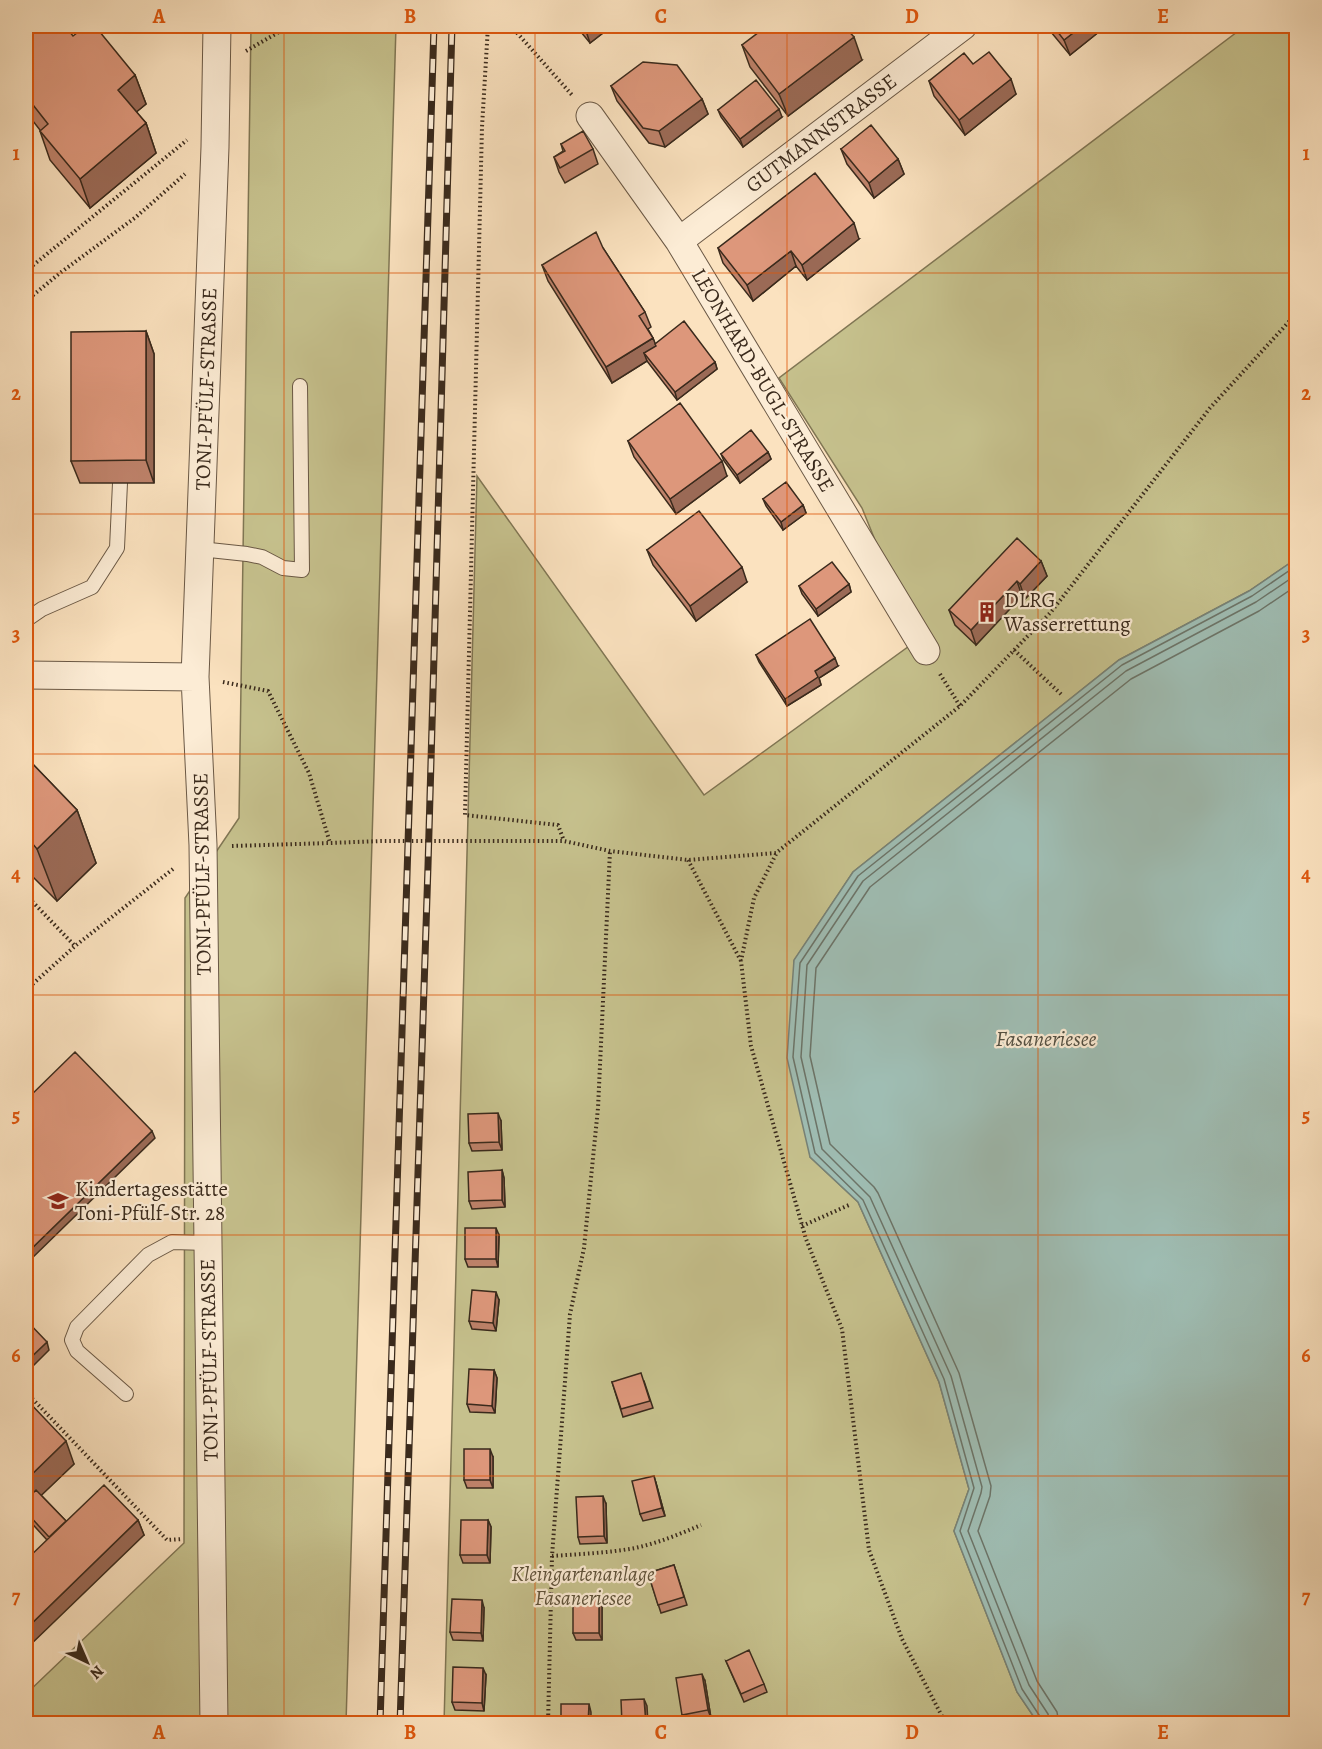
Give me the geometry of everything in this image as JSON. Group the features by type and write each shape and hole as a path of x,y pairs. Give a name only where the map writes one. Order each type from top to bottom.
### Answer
{"street":[{"name":"TONI-PFÜLF-STRASSE","path":"214,1724 203,845 195,677 215,147 217,26"},
{"name":"GUTMANNSTRASSE","path":"679,241 963,26"},
{"name":"LEONHARD-BUGL-STRASSE","path":"590,116 679,241 926,651"},
{"path":"26,675 195,677"}],"lane":[{"path":"200,549 247,554 283,568 302,570 300,386"},
{"path":"26,620 42,609 92,587 117,548 120,483"},
{"path":"126,1394 77,1351 72,1340 77,1327 148,1255 172,1242 208,1244"}],"path":[{"path":"216,67 289,26"},
{"path":"488,26 482,127 465,815 558,825 564,841"},
{"path":"511,26 590,116"},
{"path":"26,271 215,117"},
{"path":"26,301 136,217 215,147"},
{"path":"946,1724 902,1639 868,1550 842,1329 802,1226 751,1046 741,961 754,898 776,853 960,706 1051,612 1210,408 1296,314"},
{"path":"1014,650 1063,696"},
{"path":"926,651 960,706"},
{"path":"195,677 268,691 309,773 330,843"},
{"path":"26,990 75,946 203,845 381,841 564,841 610,851 688,860 776,853"},
{"path":"548,1724 552,1556 570,1314 584,1248 598,1108 610,851"},
{"path":"688,860 741,961"},
{"path":"26,895 75,946"},
{"path":"802,1226 849,1205"},
{"path":"26,1392 167,1540 212,1537"},
{"path":"552,1556 636,1548 674,1537 701,1525"},
{"path":"761,1724 777,1717"}],"green space":[{"path":"251,26 396,26 346,1723 26,1724 26,1694 184,1543 185,898 239,818"},
{"name":"Kleingartenanlage Fasaneriesee","path":"1245,26 1296,26 1296,559 1249,591 1119,660 853,872 794,961 810,1157 858,1202 939,1382 969,1489 954,1531 1017,1692 1038,1723 444,1724 477,476 704,795 916,641 862,508 779,378"}],"water":[{"name":"Fasaneriesee","path":"1296,559 1296,1723 1038,1723 1017,1692 954,1531 969,1489 939,1382 858,1202 810,1157 787,1058 794,960 853,872 1119,660 1249,591"}],"building":[{"path":"26,26 65,26 73,36 86,26 95,26 135,75 118,90 146,123 80,179 40,131 48,124 26,96"},
{"path":"767,26 844,26 854,37 779,94 742,45"},
{"path":"1053,26 1082,26 1064,40"},
{"path":"989,52 1011,79 959,120 929,81 964,53 973,64"},
{"path":"643,62 677,65 702,99 659,131 643,128 611,86"},
{"path":"756,80 779,109 740,139 718,110"},
{"path":"871,125 898,159 869,183 841,149"},
{"path":"583,131 593,149 560,168 554,157 565,151 561,144"},
{"path":"815,173 854,223 802,265 791,251 747,285 718,248"},
{"path":"596,232 603,248 645,312 639,316 653,338 606,367 542,265"},
{"path":"684,321 715,362 675,392 644,353 656,346 655,344"},
{"path":"146,331 146,460 71,461 71,332"},
{"path":"680,403 722,461 670,499 628,441"},
{"path":"751,430 768,452 737,475 721,454"},
{"path":"786,482 803,505 781,522 763,499"},
{"path":"699,511 742,567 690,606 647,550"},
{"path":"1017,538 1041,561 1020,584 1017,581 971,630 949,610"},
{"path":"832,562 849,584 816,609 799,586"},
{"path":"810,619 835,658 815,671 818,677 785,699 756,655"},
{"path":"26,757 77,810 37,849 26,836"},
{"name":"Kindertagesstätte Toni-Pfülf-Str. 28","path":"75,1052 152,1131 26,1254 26,1100"},
{"path":"498,1113 499,1142 469,1143 468,1114"},
{"path":"502,1170 502,1200 469,1201 468,1172"},
{"path":"465,1228 496,1228 496,1259 465,1259"},
{"path":"472,1290 496,1292 493,1323 469,1321"},
{"path":"26,1320 47,1342 26,1362"},
{"path":"469,1369 494,1370 492,1406 467,1404"},
{"path":"641,1373 650,1401 621,1409 612,1382"},
{"path":"26,1399 66,1441 26,1480"},
{"path":"464,1449 490,1449 490,1480 464,1480"},
{"path":"654,1476 662,1508 640,1514 632,1481"},
{"path":"104,1485 138,1520 26,1629 26,1560"},
{"path":"36,1490 66,1521 49,1537 26,1512 26,1500"},
{"path":"603,1496 604,1536 578,1537 576,1497"},
{"path":"461,1520 488,1520 487,1555 460,1555"},
{"path":"674,1565 684,1597 658,1605 648,1573"},
{"path":"573,1597 599,1597 599,1633 573,1633"},
{"path":"452,1599 482,1600 481,1633 450,1632"},
{"path":"749,1650 764,1684 741,1694 726,1661"},
{"path":"453,1667 483,1668 482,1703 452,1702"},
{"path":"702,1674 708,1710 682,1715 676,1678"},
{"path":"644,1699 646,1724 622,1724 621,1700"},
{"path":"561,1704 589,1704 588,1724 561,1724"}],"railway":[{"path":"380,1724 434,26"},
{"path":"400,1724 452,26"}],"place":[{"name":"DLRG Wasserrettung","path":"987,612"},
{"name":"Kindertagesstätte Toni-Pfülf-Str. 28","path":"58,1201"}]}
